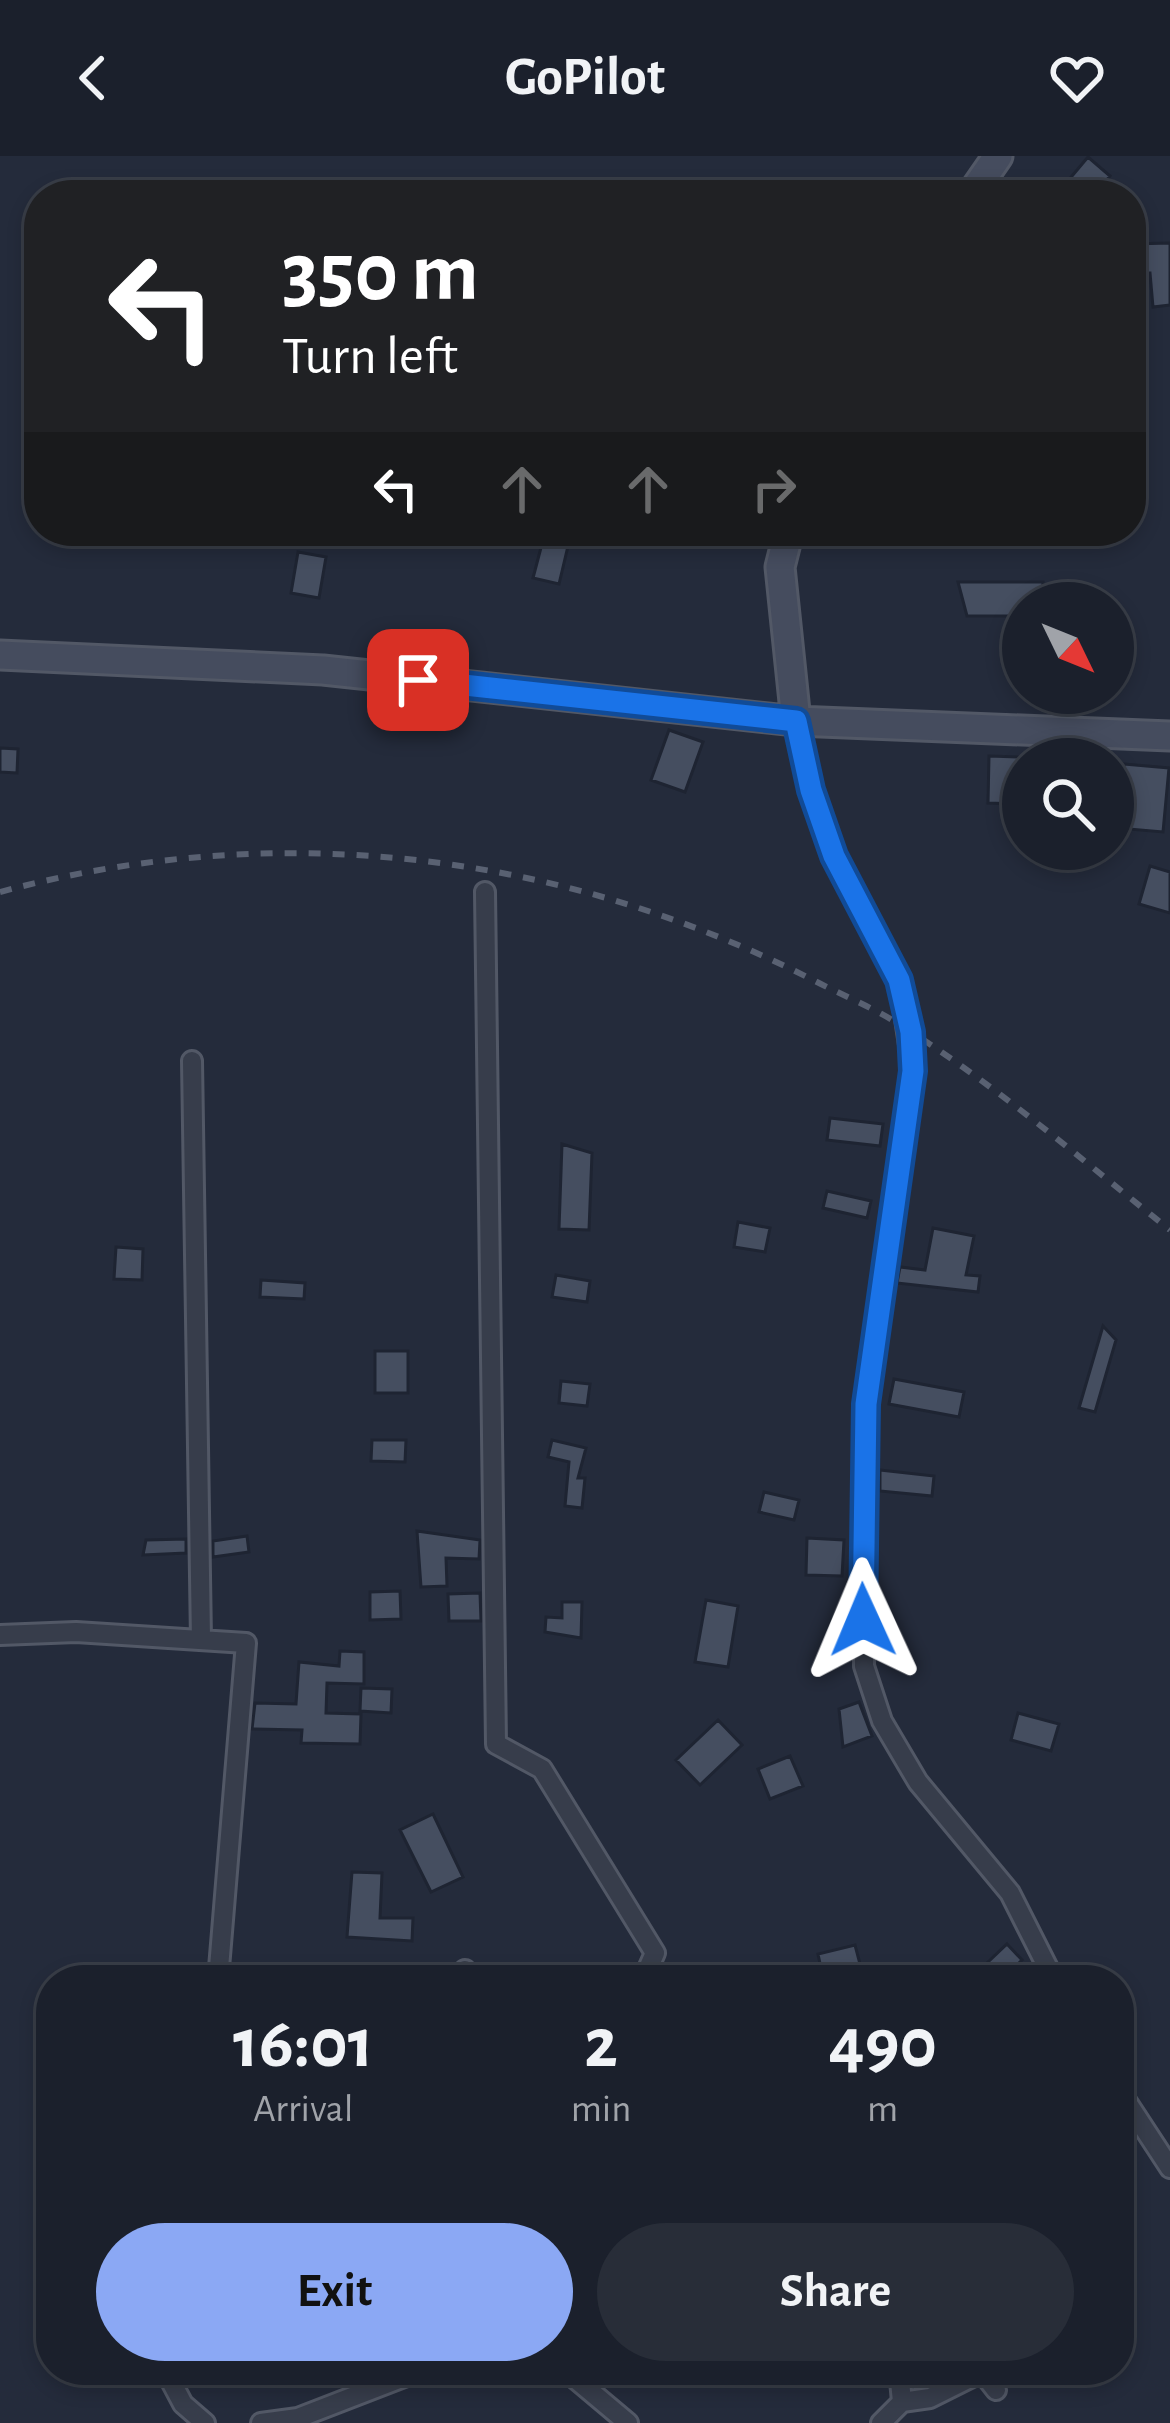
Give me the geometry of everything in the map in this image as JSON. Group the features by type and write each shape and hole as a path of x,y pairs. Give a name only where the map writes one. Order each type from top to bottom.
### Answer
{"main road":[{"path":"785,546 780,567 796,721"},
{"path":"0,656 323,670 796,721 1170,736"}],"street":[{"path":"796,721 811,790 834,856 899,980 911,1032 913,1071 866,1404 865,1666 882,1721 918,1782 1010,1893 1046,1965"},
{"path":"485,892 496,1744 542,1769 655,1953 650,1965"},
{"path":"191,1060 201,1640"},
{"path":"0,1635 76,1632 246,1643 219,1965"},
{"path":"1134,2113 1170,2168"},
{"path":"173,2385 183,2404 205,2423"},
{"path":"261,2423 299,2420 385,2385"},
{"path":"583,2385 628,2423"},
{"path":"900,2385 902,2402"},
{"path":"881,2423 902,2402 930,2398 956,2385"},
{"path":"992,2385 996,2390"}],"building":[{"path":"1088,157 1110,176 1107,180 1069,180"},
{"path":"1170,243 1170,305 1153,307 1146,244"},
{"path":"541,546 568,546 559,584 533,578"},
{"path":"298,552 326,557 319,598 291,593"},
{"path":"958,582 1002,582 1002,616 967,616"},
{"path":"669,730 703,742 685,792 651,780"},
{"path":"0,748 18,749 17,773 0,772"},
{"path":"989,756 1002,756 1002,803 988,803"},
{"path":"1134,765 1169,768 1163,832 1134,829"},
{"path":"1150,866 1170,872 1170,913 1139,904"},
{"path":"830,1118 883,1124 880,1146 827,1140"},
{"path":"562,1144 592,1153 589,1230 559,1229"},
{"path":"827,1191 871,1201 867,1218 823,1208"},
{"path":"738,1222 770,1228 765,1252 734,1247"},
{"path":"933,1228 974,1236 966,1275 980,1276 978,1292 897,1283 900,1267 925,1270"},
{"path":"116,1247 143,1249 142,1280 114,1279"},
{"path":"556,1275 590,1281 587,1302 552,1297"},
{"path":"261,1280 305,1283 304,1299 260,1297"},
{"path":"1103,1326 1116,1340 1095,1412 1079,1408"},
{"path":"375,1351 408,1351 408,1393 375,1393"},
{"path":"894,1379 964,1392 959,1417 889,1404"},
{"path":"561,1381 590,1384 587,1406 559,1403"},
{"path":"372,1440 406,1440 405,1462 371,1461"},
{"path":"552,1440 586,1448 578,1478 585,1478 582,1508 565,1506 569,1462 548,1457"},
{"path":"880,1470 934,1476 932,1496 880,1491"},
{"path":"764,1492 799,1500 794,1520 759,1512"},
{"path":"417,1531 480,1540 479,1559 446,1558 447,1586 421,1587"},
{"path":"247,1536 249,1552 213,1557 213,1541"},
{"path":"807,1538 844,1540 842,1576 806,1575"},
{"path":"186,1539 186,1553 143,1555 146,1540"},
{"path":"400,1591 401,1619 370,1620 370,1592"},
{"path":"480,1593 481,1621 449,1621 448,1594"},
{"path":"706,1600 738,1606 728,1667 695,1662"},
{"path":"562,1602 582,1602 581,1638 545,1632 546,1617 562,1618"},
{"path":"340,1651 364,1652 364,1684 327,1683 326,1713 361,1714 360,1744 301,1743 302,1730 252,1729 255,1703 296,1704 299,1662 339,1666"},
{"path":"361,1688 392,1689 391,1713 360,1711"},
{"path":"859,1702 872,1736 843,1747 839,1709"},
{"path":"1018,1713 1059,1724 1051,1751 1011,1740"},
{"path":"718,1720 742,1745 700,1785 676,1760"},
{"path":"790,1756 803,1786 770,1799 758,1769"},
{"path":"433,1814 463,1877 431,1892 400,1830"},
{"path":"352,1872 382,1873 380,1918 413,1918 412,1941 347,1937"},
{"path":"1007,1944 1022,1960 1017,1965 987,1963"},
{"path":"855,1945 860,1964 820,1965 818,1954"}],"railway":[{"path":"0,892 103,869 207,856 311,853 414,860 517,876 618,901 717,936 891,1019 1005,1098 1170,1230"}],"route":[{"path":"418,680 796,721 811,790 834,856 899,980 911,1032 913,1071 893,1190 884,1304 866,1404 863,1620"}]}
